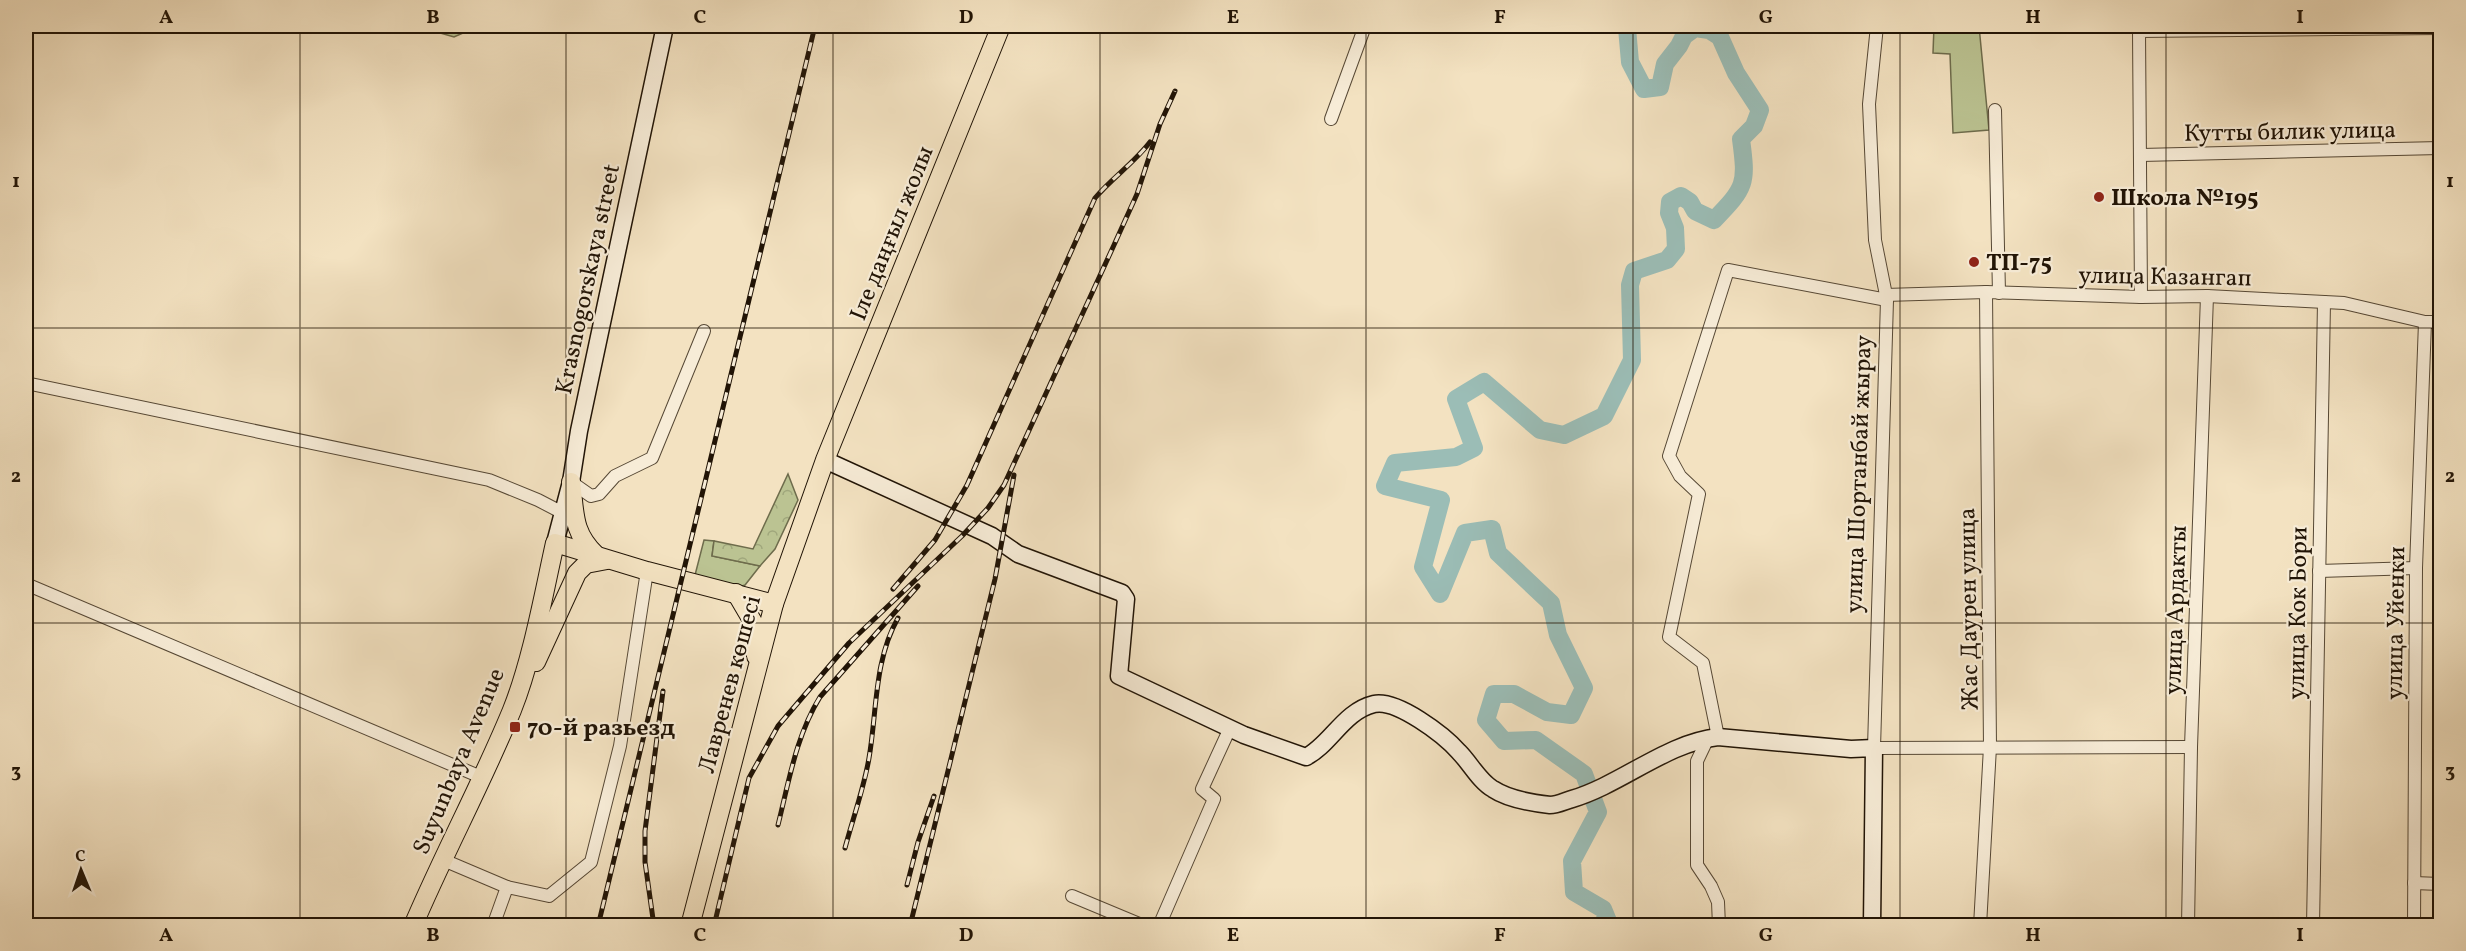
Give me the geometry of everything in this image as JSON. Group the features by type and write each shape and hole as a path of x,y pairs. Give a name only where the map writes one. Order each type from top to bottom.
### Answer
{"main road":[{"name":"Іле даңғыл жолы","path":"825,460 1000,26"},
{"name":"Лавренев көшесі","path":"690,926 774,604 825,460"},
{"path":"571,482 577,530 583,542 602,558"},
{"path":"555,543 647,571 774,604"},
{"name":"Suyunbaya Avenue","path":"413,926 441,859 512,709 534,635 555,543"},
{"path":"512,709 577,573 586,564 602,558"},
{"path":"736,593 753,622 756,677"}],"street":[{"name":"Krasnogorskaya street","path":"555,543 571,482 579,431 665,26"},
{"path":"1331,119 1365,26"},
{"name":"улица Шортанбай жырау","path":"1872,926 1886,297 1875,240 1869,104 1877,26"},
{"path":"2141,297 2140,28 2440,28"},
{"name":"Жас Даурен улица","path":"1980,926 1990,747 1995,110"},
{"name":"Кутты билик улица","path":"2141,155 2440,148"},
{"path":"2440,233 2440,239"},
{"name":"улица Казангап","path":"1713,738 1703,663 1669,637 1699,494 1680,476 1669,456 1728,270 1886,297 1993,292 2141,297 2207,296 2344,303 2425,321 2440,321"},
{"name":"улица Ардакты","path":"2188,926 2191,747 2207,296"},
{"name":"улица Кок Бори","path":"2313,926 2324,302"},
{"name":"улица Уйенки","path":"2414,926 2416,568 2425,321"},
{"path":"571,482 591,496 599,494 615,476 651,458 704,331"},
{"path":"26,383 489,480 563,513"},
{"path":"825,460 992,536 1018,554 1122,593 1126,599 1119,676 1230,728 1306,757 1313,754 1336,729 1373,704 1389,704 1401,709 1457,749 1491,789 1515,799 1552,805 1589,793 1689,743 1713,738 1851,749 2191,747"},
{"path":"2319,570 2416,568"},
{"path":"441,859 507,887 549,896 591,862 620,746 647,571"},
{"path":"26,584 481,777"},
{"path":"1159,926 1214,799 1202,789 1230,728"},
{"path":"1713,738 1697,761 1697,865 1712,886 1718,902 1719,926"},
{"path":"2414,883 2440,884"},
{"path":"492,926 507,887"},
{"path":"1072,896 1144,926"}],"green space":[{"path":"416,26 479,26 454,37"},
{"path":"1934,26 1979,26 1989,130 1953,133 1950,54 1933,53"},
{"path":"788,474 798,500 775,549 760,566 712,556 714,541 753,549"},
{"path":"704,540 714,541 712,556 760,566 745,585 736,588 694,579"}],"waterway":[{"path":"1610,926 1603,909 1574,892 1572,861 1598,812 1584,774 1536,740 1504,741 1486,720 1494,694 1514,694 1547,712 1571,715 1584,688 1558,635 1551,603 1498,553 1492,529 1465,533 1440,594 1423,567 1441,500 1385,486 1395,463 1456,457 1474,448 1456,399 1484,382 1540,430 1564,435 1604,416 1632,360 1630,285 1634,271 1667,260 1676,249 1675,228 1669,213 1670,202 1681,196 1690,202 1695,211 1714,220 1738,192 1744,176 1741,139 1754,126 1760,110 1736,73 1720,37 1709,30 1695,28 1684,36 1665,64 1660,87 1644,89 1630,62 1627,28 1631,26"}],"railway":[{"path":"598,926 815,26"},
{"path":"714,926 749,778 778,726 849,643 962,536 988,508 1004,485 1137,194 1160,124 1175,91"},
{"path":"893,589 935,540 967,485 1095,198 1150,142"},
{"path":"910,926 995,579 1014,475"},
{"path":"778,825 799,743 820,697 918,586"},
{"path":"845,848 867,769 884,651 898,618"},
{"path":"654,926 645,862 645,831 663,691"},
{"path":"907,885 918,842 934,796"}],"place":[{"name":"Школа №195","path":"2099,197"},
{"name":"ТП-75","path":"1974,262"},
{"name":"70-й разьезд","path":"515,727"}]}
